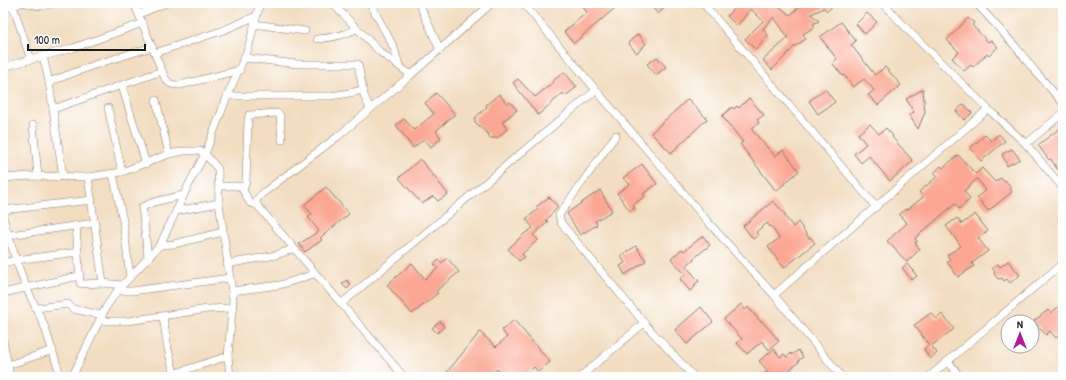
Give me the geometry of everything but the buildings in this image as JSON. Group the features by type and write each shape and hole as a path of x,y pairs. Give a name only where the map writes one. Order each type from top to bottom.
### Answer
{"street":[{"path":"3,9 22,3"},
{"path":"26,3 34,6 56,3"},
{"path":"134,3 162,71 167,81 171,85 180,85 240,70"},
{"path":"139,14 166,3"},
{"path":"72,377 101,318 120,288 160,245 183,195 205,154 227,96 240,70 260,3"},
{"path":"332,3 380,52 411,75"},
{"path":"370,3 394,48 400,66"},
{"path":"419,3 440,50"},
{"path":"257,205 257,199 337,137 440,50 492,3"},
{"path":"523,3 708,222 774,295 842,377"},
{"path":"703,3 876,207"},
{"path":"883,3 988,110 1026,144 1063,188"},
{"path":"976,3 1016,46 1035,71 1063,103"},
{"path":"13,6 31,60"},
{"path":"49,82 97,64 224,30 256,16"},
{"path":"3,67 72,48 143,23"},
{"path":"254,24 306,31"},
{"path":"317,39 336,38 356,29"},
{"path":"43,56 49,82 63,177"},
{"path":"244,58 297,64 358,64 365,99 370,109"},
{"path":"53,109 162,71"},
{"path":"122,86 146,164"},
{"path":"227,96 330,96 363,90"},
{"path":"341,304 596,90"},
{"path":"156,100 169,154"},
{"path":"108,108 122,172"},
{"path":"774,295 988,110"},
{"path":"1026,144 1063,113"},
{"path":"243,190 246,182 248,120 250,115 280,115 282,140"},
{"path":"33,126 38,176"},
{"path":"616,135 559,215 559,219 644,323 694,377"},
{"path":"3,178 38,176 88,178 122,172 169,154 184,151 200,151 205,154 218,169 219,204 232,291 233,308 228,356 230,377"},
{"path":"113,174 123,221 130,277"},
{"path":"88,178 104,284"},
{"path":"219,186 240,186 250,203 257,205 314,274 404,377"},
{"path":"148,257 142,207 154,202 183,195"},
{"path":"3,210 92,200"},
{"path":"176,212 219,204"},
{"path":"3,217 6,236 26,287 37,308 53,350 61,377"},
{"path":"6,236 95,223"},
{"path":"76,225 79,281 81,284 104,284 120,288 139,290 230,278"},
{"path":"160,245 174,244 223,232"},
{"path":"228,264 276,255 293,249"},
{"path":"3,263 78,252"},
{"path":"929,377 1063,263"},
{"path":"232,291 280,285 314,274"},
{"path":"3,293 79,276"},
{"path":"37,308 68,304 73,310 101,318 128,321 233,308"},
{"path":"163,317 174,375"},
{"path":"580,377 644,323"},
{"path":"3,340 8,365 8,376"},
{"path":"8,365 53,350"},
{"path":"164,377 174,375 228,356"},
{"path":"948,361 960,377"}]}
